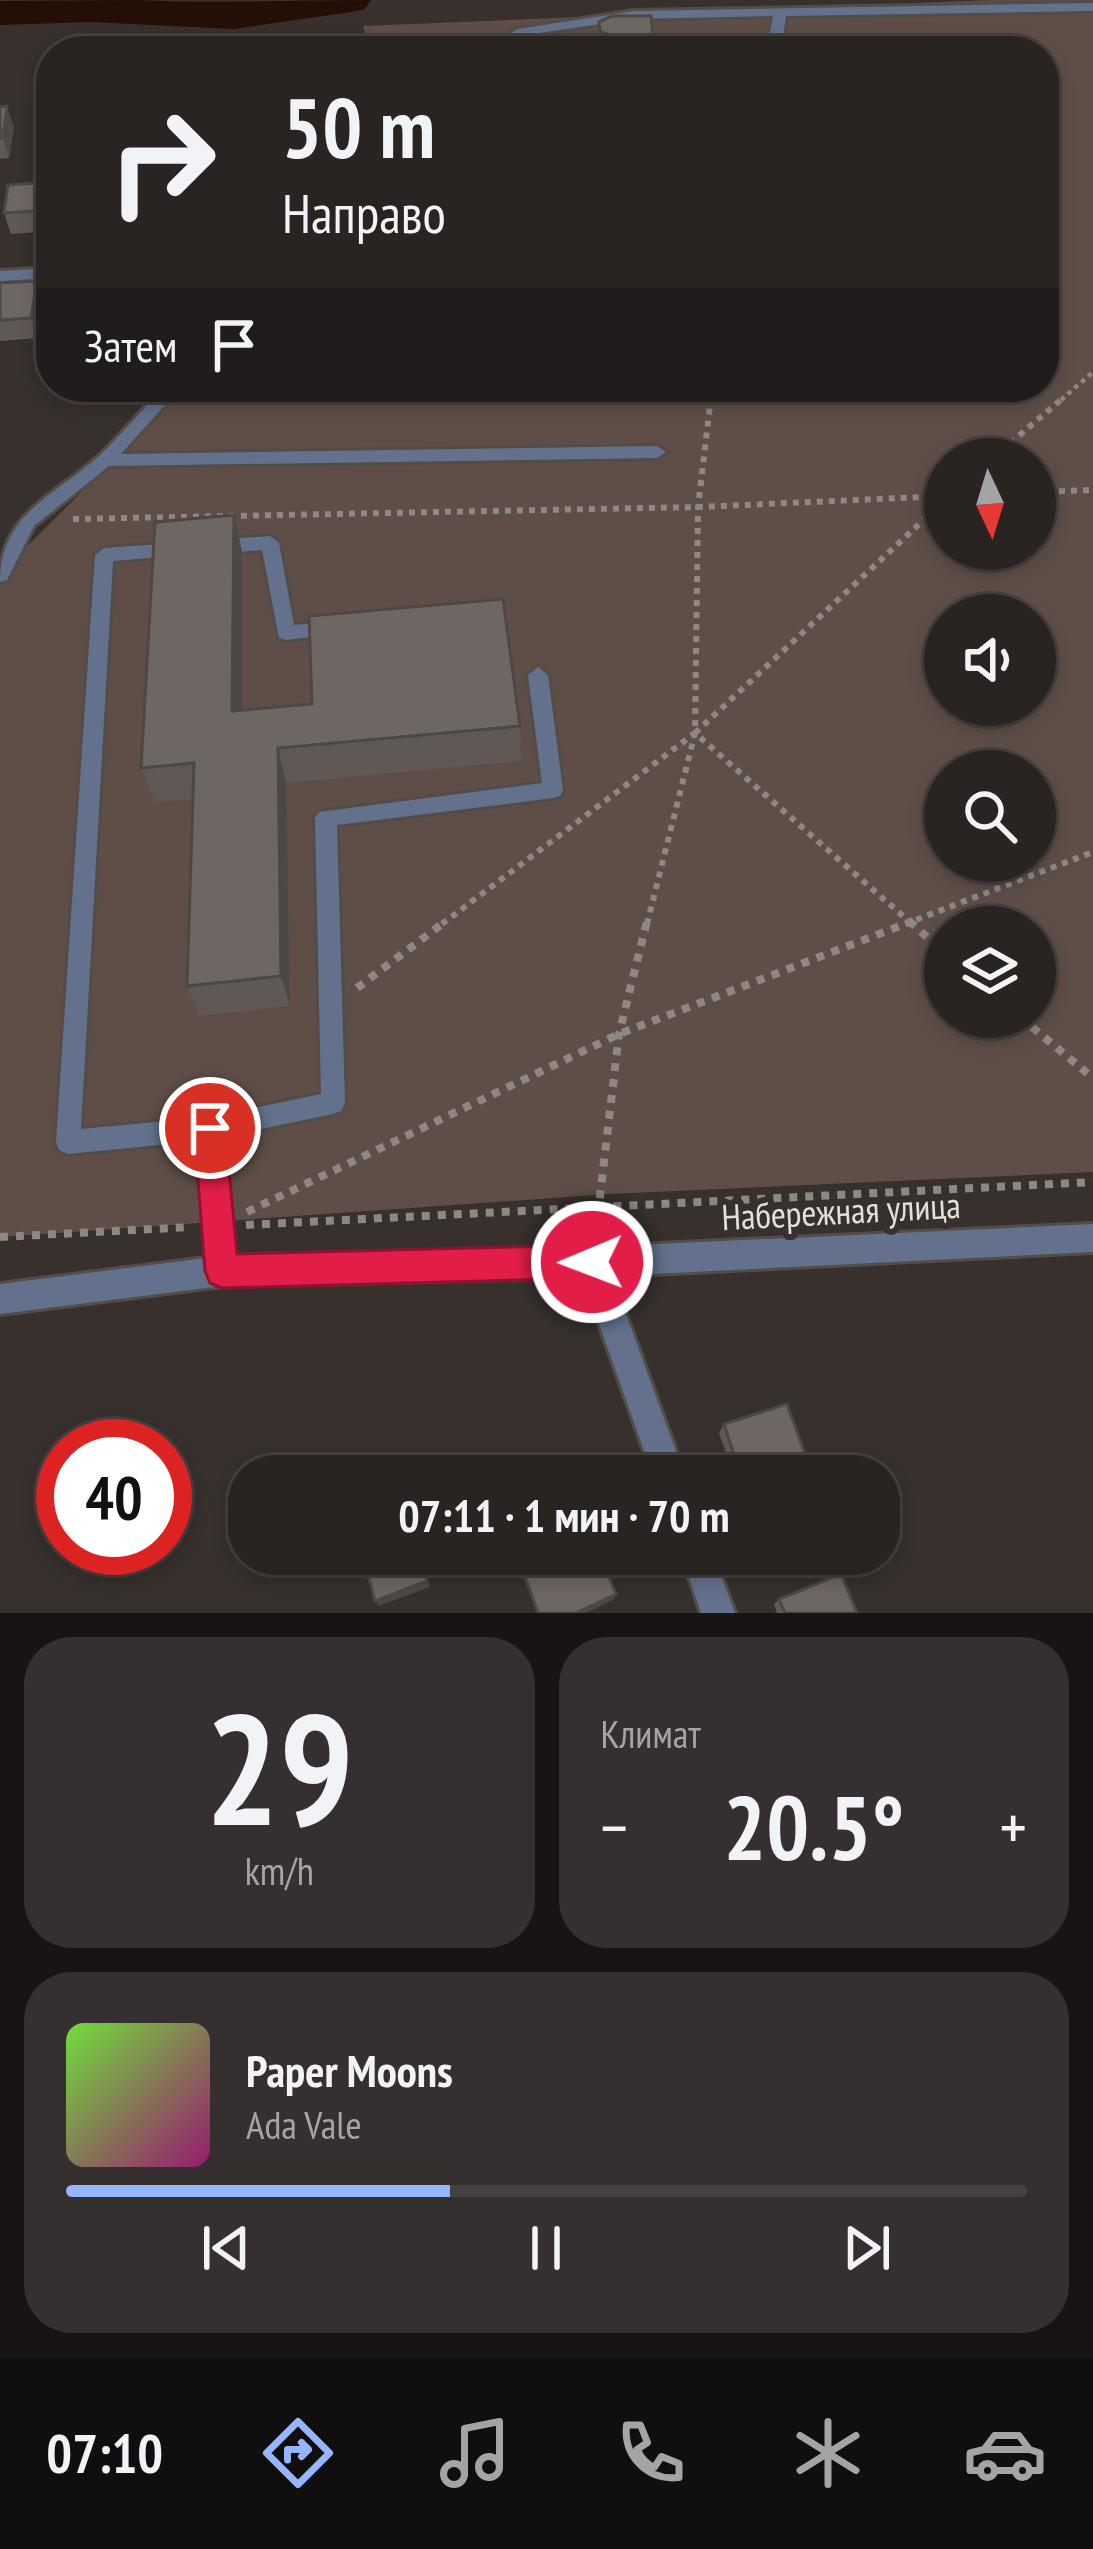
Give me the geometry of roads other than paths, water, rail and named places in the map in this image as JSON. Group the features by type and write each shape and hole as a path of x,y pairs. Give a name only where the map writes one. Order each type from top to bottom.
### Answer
{"street":[{"name":"Набережная улица","path":"0,1299 222,1271 592,1262 1093,1238"},
{"path":"592,1262 661,1455"},
{"path":"704,1575 718,1613"}],"lane":[{"path":"515,36 634,15 1093,7"},
{"path":"776,36 780,11"},
{"path":"0,276 36,274"},
{"path":"0,575 27,522 106,460 159,402"},
{"path":"106,460 657,452"},
{"path":"351,627 286,634 270,543 104,555 68,1142 210,1128 333,1103 326,818 553,790 538,675"},
{"path":"210,1128 222,1271"}],"waterway":[{"path":"0,13 91,10 234,17 351,0"}]}
